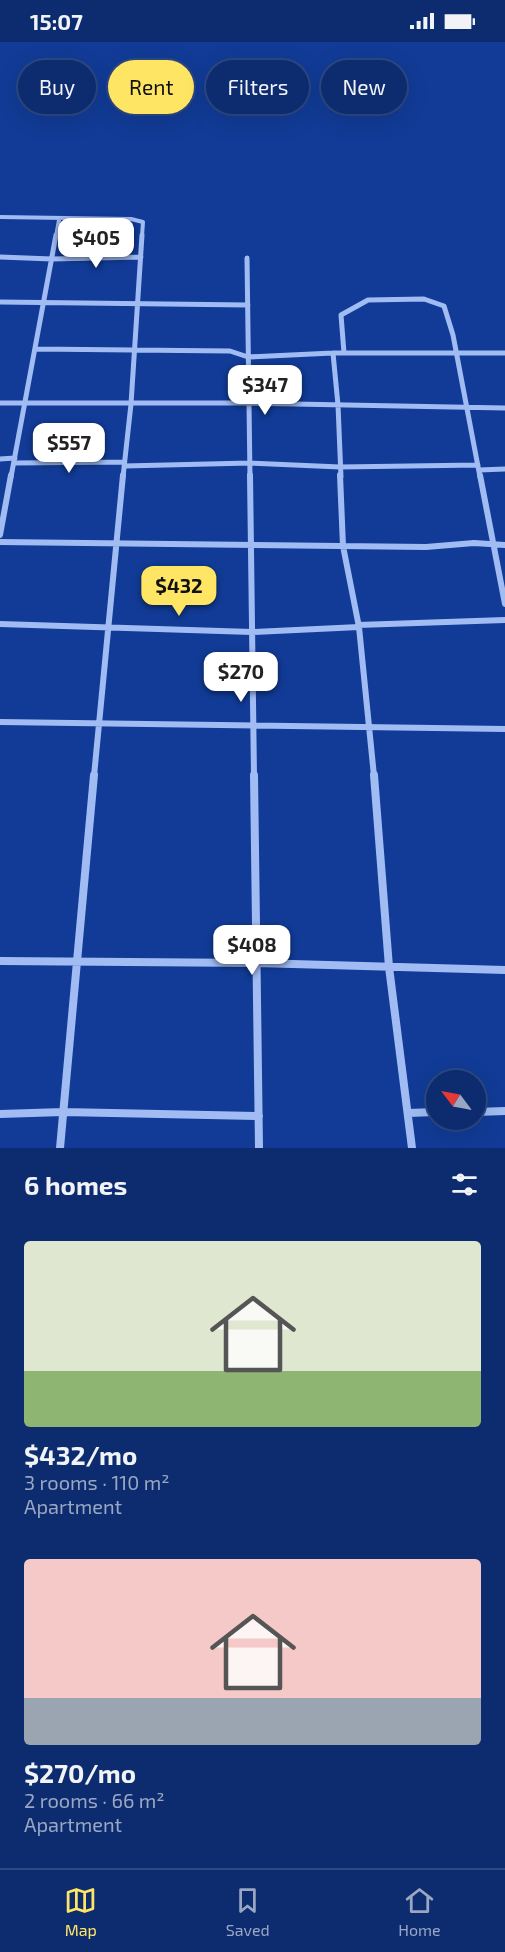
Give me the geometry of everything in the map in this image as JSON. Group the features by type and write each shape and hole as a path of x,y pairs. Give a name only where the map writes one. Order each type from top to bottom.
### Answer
{"street":[{"path":"0,217 59,220 131,219 143,222 131,404 115,544 60,1148"},
{"path":"0,535 59,220"},
{"path":"0,256 51,259 141,257"},
{"path":"247,258 259,1148"},
{"path":"344,353 341,315 368,300 424,299 444,306 456,352 505,604"},
{"path":"0,302 248,305"},
{"path":"35,349 230,351 248,357 333,353 505,353"},
{"path":"333,353 338,405 343,546 358,626 370,727 389,967 412,1148"},
{"path":"0,403 505,408"},
{"path":"0,459 124,464 250,463 340,467 505,469"},
{"path":"0,542 343,546 505,545"},
{"path":"0,624 252,632 505,620"},
{"path":"0,722 505,729"},
{"path":"0,961 257,963 505,970"},
{"path":"486,1112 505,1111"},
{"path":"0,1114 63,1112 259,1116"},
{"path":"408,1113 426,1112"}]}
